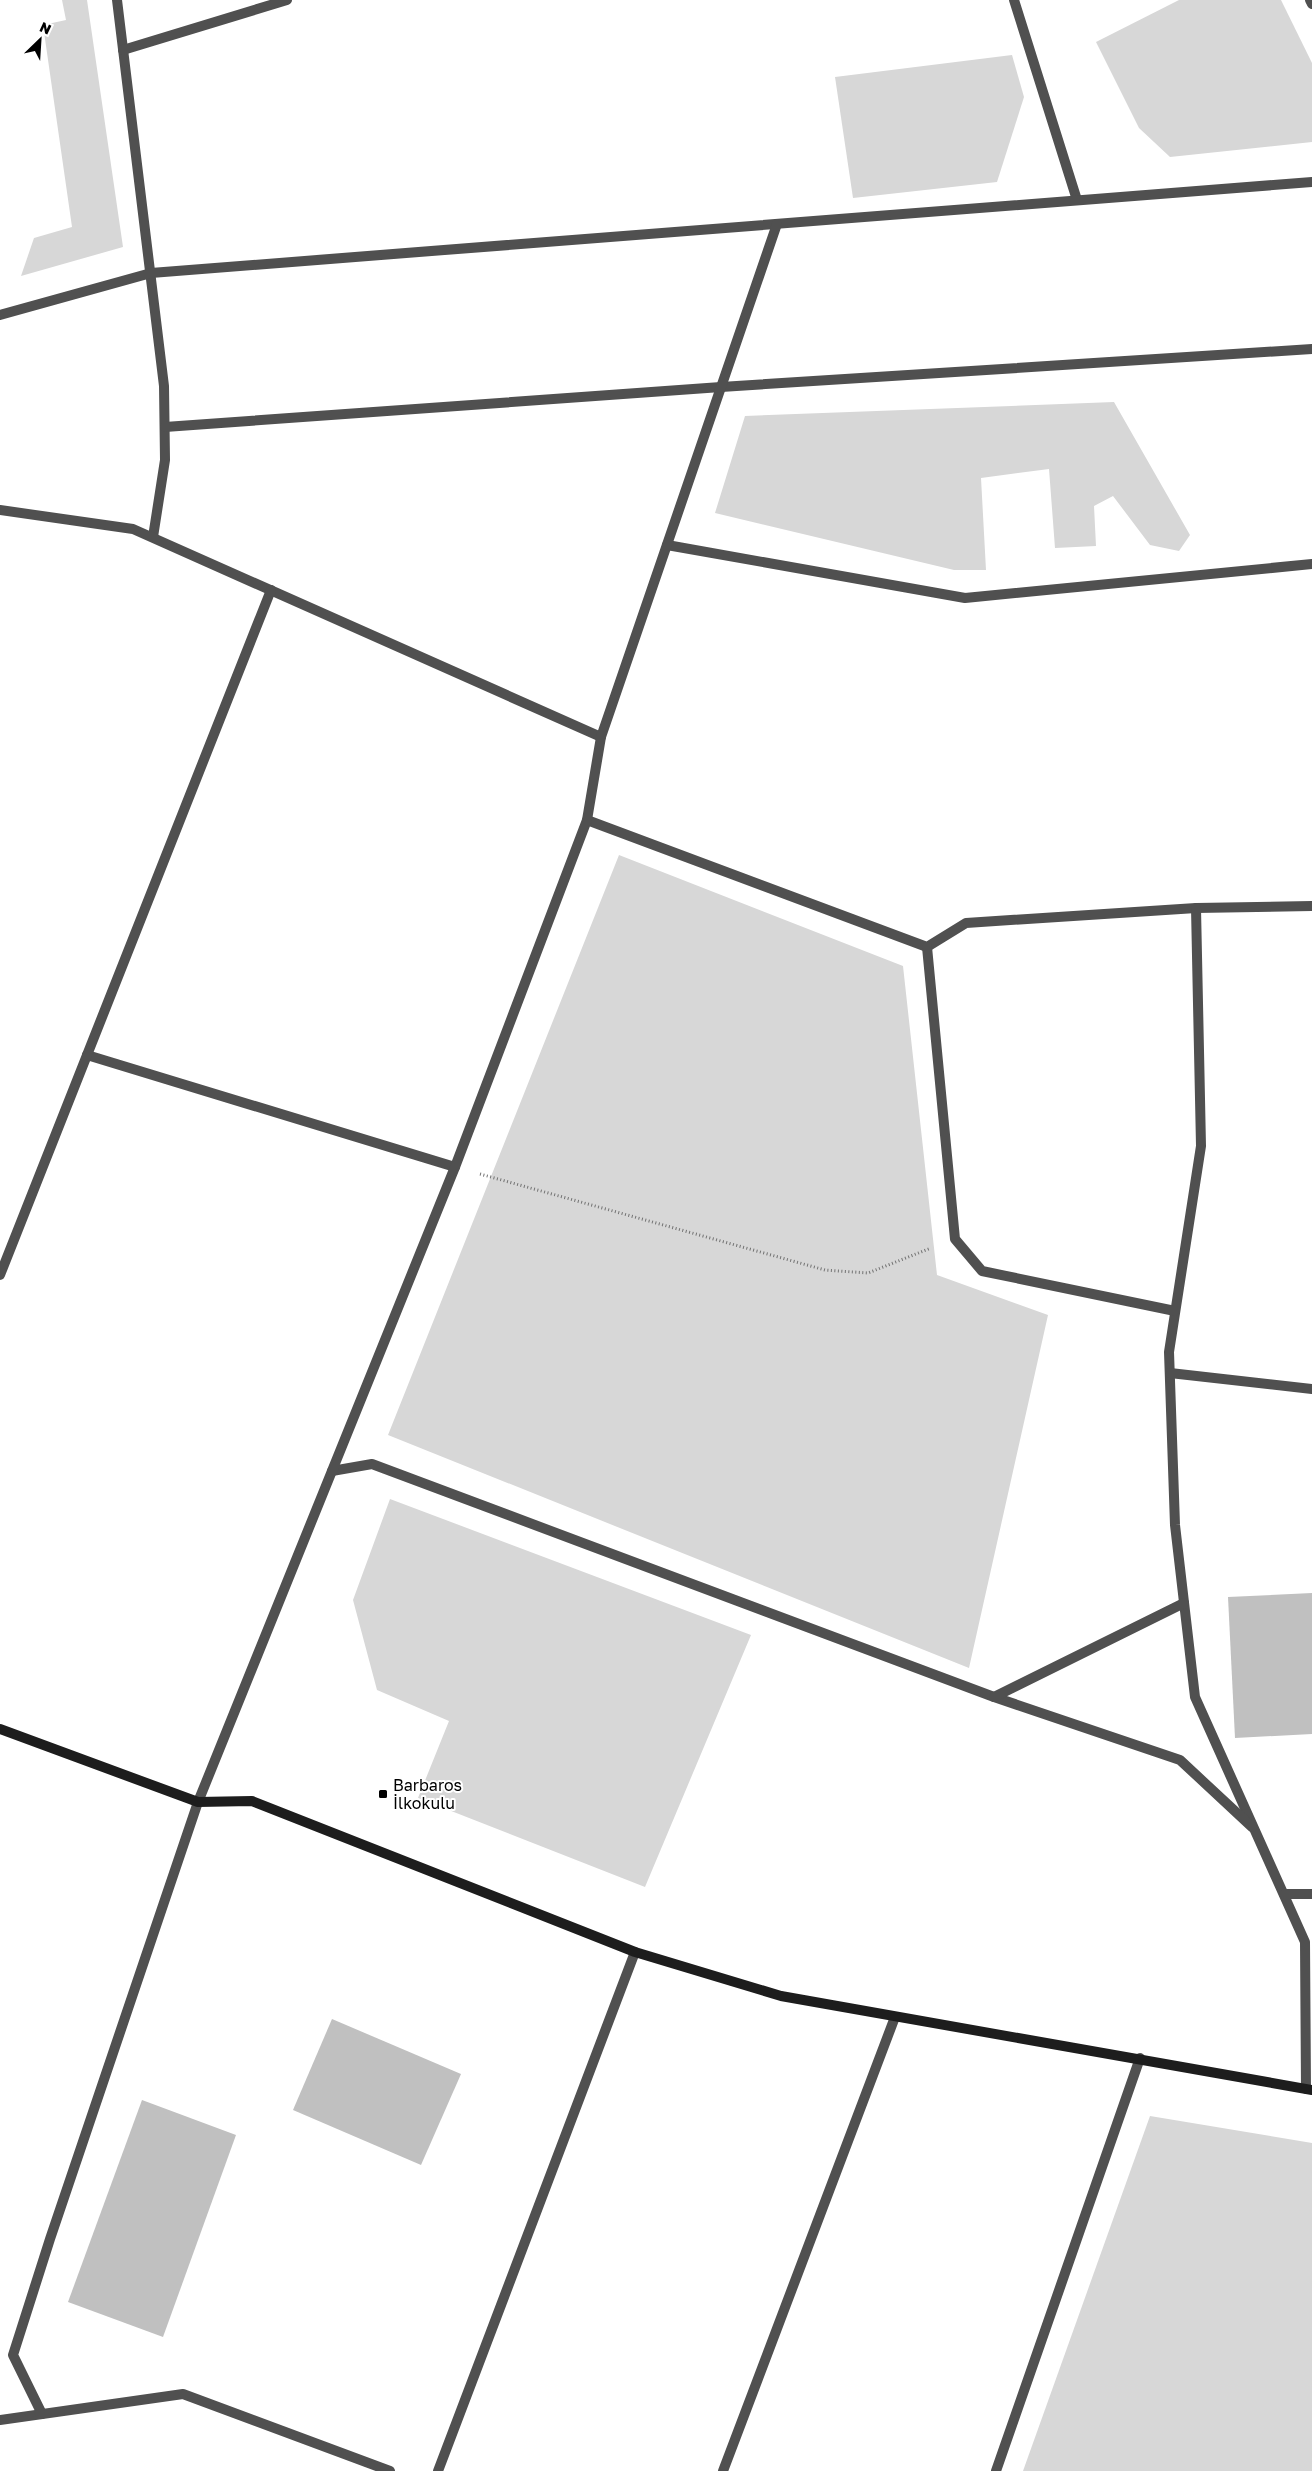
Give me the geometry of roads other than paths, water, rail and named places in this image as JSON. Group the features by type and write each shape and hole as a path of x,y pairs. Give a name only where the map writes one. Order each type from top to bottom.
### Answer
{"street":[{"path":"117,0 164,386 166,460 153,537"},
{"path":"123,50 287,0"},
{"path":"1014,0 1077,200"},
{"path":"1310,0 1312,4"},
{"path":"0,315 151,272 1312,182"},
{"path":"42,2414 13,2355 50,2239 198,1802 455,1166 587,820 601,737 777,224"},
{"path":"165,427 721,387 1312,349"},
{"path":"0,510 133,529 601,737"},
{"path":"667,545 965,598 1312,564"},
{"path":"0,1274 271,590"},
{"path":"587,820 926,947"},
{"path":"926,947 966,923 1196,908 1312,906"},
{"path":"0,1729 198,1802 252,1800 635,1952 781,1996 1309,2089 1306,1942 1194,1697 1175,1525 1169,1352 1201,1146 1196,908"},
{"path":"926,947 954,1239 982,1271 1175,1311"},
{"path":"87,1055 455,1166"},
{"path":"1170,1373 1312,1389"},
{"path":"332,1471 372,1464 994,1697 1180,1760 1255,1830"},
{"path":"994,1697 1184,1602"},
{"path":"1284,1894 1312,1894"},
{"path":"438,2471 635,1952"},
{"path":"723,2471 895,2017"},
{"path":"996,2471 1140,2058"},
{"path":"0,2420 183,2394 390,2471"}],"place":[{"name":"Barbaros İlkokulu","path":"383,1794"}]}
